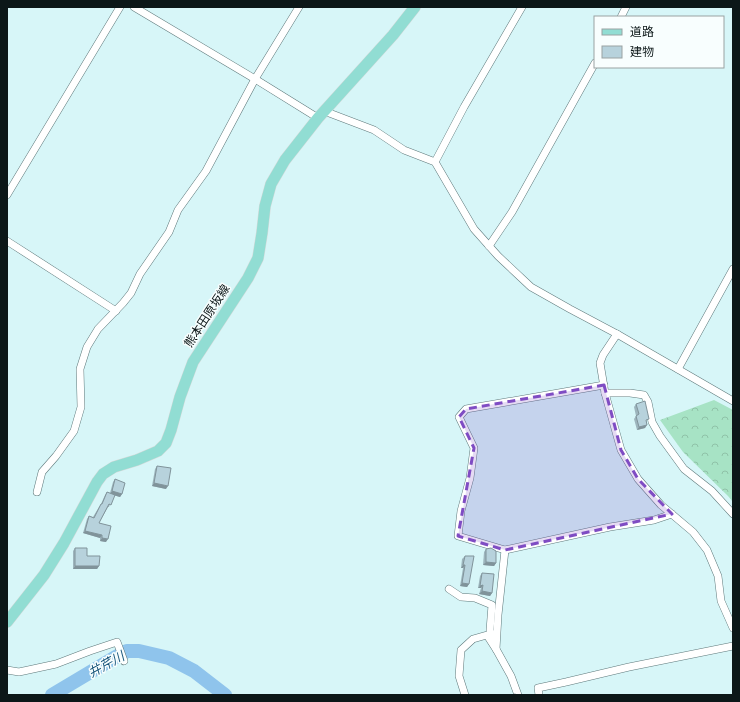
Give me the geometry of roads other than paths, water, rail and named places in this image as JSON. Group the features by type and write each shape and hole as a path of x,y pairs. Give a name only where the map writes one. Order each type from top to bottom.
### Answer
{"main road":[{"name":"熊本田原坂線","path":"7,622 44,575 103,474 114,467 137,460 158,451 166,443 172,430 180,397 193,362 248,278 258,258 265,206 271,184 285,160 321,115 393,35 415,7"}],"street":[{"path":"7,194 120,7"},
{"path":"134,7 255,79 321,115 374,130 404,150 435,162 474,229 498,256 531,287 617,334 733,401"},
{"path":"37,492 42,472 74,431 81,407 80,369 87,347 98,329 131,293 140,274 169,232 178,210 206,171 255,79 299,7"},
{"path":"435,162 464,107 522,7"},
{"path":"621,16 626,7"},
{"path":"489,246 512,212 594,65"},
{"path":"7,241 116,311"},
{"path":"678,369 733,269"},
{"path":"617,334 600,362 605,393 621,450 638,479 652,496 693,532 707,550 718,576 721,601 733,628"},
{"path":"604,385 466,409 459,417 474,448 470,478 460,511 458,536 505,550 610,527 654,520 672,514"},
{"path":"605,393 630,393 644,395 648,402 652,422 660,436 684,469 712,492 733,514"},
{"path":"496,649 505,550"},
{"path":"449,589 460,596 475,598 492,605 490,630 496,649"},
{"path":"465,695 459,676 461,650 473,639 487,635 511,676 518,695"},
{"path":"7,670 19,672 56,664 117,642 124,661"},
{"path":"539,695 538,688 629,667 733,646"}],"waterway":[{"name":"井芹川","path":"52,695 127,651 139,651 169,658 194,671 225,695"}]}
